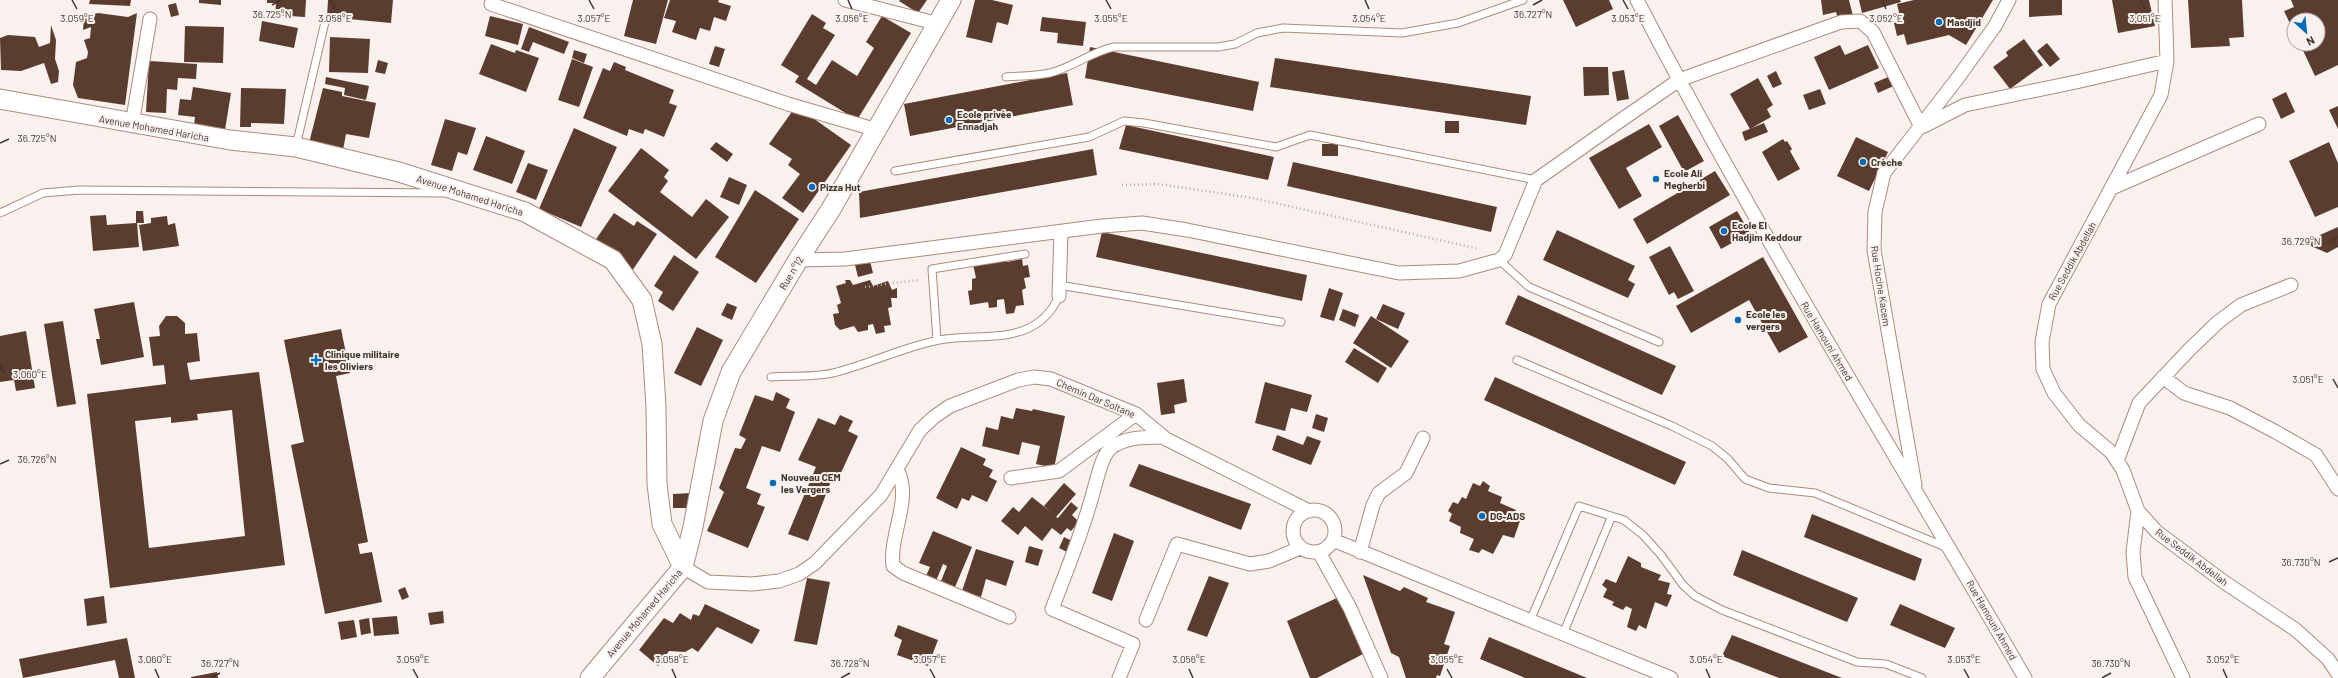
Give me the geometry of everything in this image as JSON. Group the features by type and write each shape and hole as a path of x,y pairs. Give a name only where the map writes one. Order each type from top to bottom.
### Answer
{"street":[{"path":"845,0 939,24"},
{"name":"Rue n°12","path":"683,567 694,527 713,421 731,372 798,260 831,209 939,24 951,0"},
{"name":"Rue Hamouni Ahmed","path":"1637,0 1678,80 1803,300 1951,549 2025,678"},
{"name":"Rue Hocine Kacem","path":"1916,492 1874,250 1874,220 1884,173 1921,127 1994,26 2009,0"},
{"name":"Rue Seddik Abdellah","path":"2165,0 2166,61 2161,95 2114,187 2049,304 2042,342 2043,369 2054,393 2080,425 2111,452 2123,470 2138,511 2157,532 2224,582 2296,630 2328,659 2338,674"},
{"path":"491,4 788,104 877,130"},
{"path":"132,124 150,19"},
{"path":"798,260 845,259 1142,223 1187,230 1400,273 1459,271 1502,258 1536,180 1678,80 1841,22 1860,21 1873,32 1921,127 1965,105 2076,82 2166,61"},
{"name":"Avenue Mohamed Haricha","path":"0,100 230,140 296,147 398,172 524,212 613,260 642,300 652,344 656,407 657,484 662,524 683,567 590,678"},
{"path":"2114,187 2259,124"},
{"path":"1059,290 1061,232"},
{"path":"2117,461 2139,403 2162,377 2218,322 2241,305 2291,285"},
{"path":"2162,377 2184,393 2230,408 2316,455 2338,489"},
{"name":"Chemin Dar Soltane","path":"683,567 708,582 752,584 779,581 799,574 815,563 881,495 920,430 934,417 950,406 1018,380 1051,379 1136,414 1164,437 1309,511"},
{"path":"1011,478 1059,471 1136,414"},
{"path":"1119,678 1133,644 1052,609 1088,516 1098,474 1109,450 1118,442 1131,438 1164,437"},
{"path":"1360,552 1373,505 1379,493 1406,473 1423,438"},
{"path":"897,469 903,485 892,554 893,566 903,573 1009,617"},
{"path":"1316,510 1328,516 1334,527 1332,540 1325,549 1319,552 1306,551 1300,548 1293,536 1294,523 1298,517 1309,511 1316,510"},
{"path":"2138,511 2133,552 2135,577 2183,678"},
{"path":"1332,540 1671,678"},
{"path":"1146,620 1177,544 1250,564 1269,561 1300,548"},
{"path":"1319,552 1350,608 1381,678"}],"lane":[{"path":"1006,77 1049,73 1078,63 1097,51 1114,47 1218,47 1236,44 1257,32 1283,28 1402,33 1458,23 1523,0"},
{"path":"296,147 325,22"},
{"path":"895,171 1088,137 1124,121 1144,123 1276,147 1310,135 1536,180"},
{"path":"0,213 43,193 79,190 466,194"},
{"path":"937,340 932,269 1025,254"},
{"path":"1502,258 1529,287 1659,342"},
{"path":"771,376 836,373 937,340 960,336 1009,334 1029,328 1044,318 1054,306 1059,290 1281,322"},
{"path":"1517,360 1672,426 1712,446 1728,459 1745,478 1769,488 1815,493 1951,549"},
{"path":"1530,620 1579,506 1611,518 1624,520 1643,535 1661,555 1683,585 1695,596 1722,610 1857,662 1886,664 1922,678"},
{"path":"1563,634 1611,518"}],"path":[{"path":"1122,185 1158,184 1253,198 1502,258"},
{"path":"865,287 918,280"}],"building":[{"path":"90,0 131,0 130,6 89,4"},
{"path":"199,0 221,0 221,5 199,3"},
{"path":"267,0 306,0 305,17 275,15 276,3 267,3"},
{"path":"328,0 393,0 391,23 327,17"},
{"path":"633,0 668,0 656,44 624,36"},
{"path":"670,0 719,0 718,2 731,6 726,21 714,17 710,31 700,28 696,40 672,32 676,21 664,18"},
{"path":"927,0 918,13 899,1"},
{"path":"975,0 992,0 1013,5 1008,25 997,22 992,43 966,37"},
{"path":"1563,0 1609,0 1613,9 1576,27"},
{"path":"1821,0 1849,0 1853,16 1838,19 1836,12 1823,15"},
{"path":"1859,0 1900,0 1901,2 1862,13"},
{"name":"Masdjid","path":"1914,0 1993,0 1966,45 1949,35 1907,45 1904,34 1897,36 1894,23 1901,21 1897,4"},
{"path":"2029,0 2062,0 2062,15 2029,17"},
{"path":"2112,0 2149,0 2155,26 2118,33"},
{"path":"2188,0 2242,0 2244,37 2229,38 2230,46 2191,48"},
{"path":"2291,0 2338,0 2338,65 2315,76 2304,52 2326,52 2326,12 2286,12 2286,15 2284,11 2294,7"},
{"path":"176,3 179,15 171,17 168,5"},
{"path":"98,13 128,17 137,13 125,105 78,98 73,85 76,62 87,58 88,52 84,40 90,38 91,27 83,30 84,17"},
{"path":"812,14 826,23 823,28 835,35 807,79 816,85 832,60 857,76 874,48 866,42 882,16 911,33 857,120 795,82 799,76 781,65"},
{"path":"490,16 523,24 518,45 485,36"},
{"path":"1042,17 1086,22 1083,46 1057,43 1058,33 1040,31"},
{"path":"262,21 298,28 294,48 259,41"},
{"path":"51,25 56,40 55,59 59,71 58,82 51,84 44,63 21,71 1,70 0,38 8,35 35,37 39,47 50,43"},
{"path":"185,26 224,27 223,63 184,62"},
{"path":"529,27 569,42 564,54 533,42 529,52 521,49"},
{"path":"330,37 370,39 368,73 329,72"},
{"path":"2024,39 2043,65 2010,89 1993,67 2008,56 2006,52"},
{"path":"2047,43 2060,59 2050,67 2037,51"},
{"path":"491,44 515,53 516,50 539,58 526,92 479,74"},
{"path":"1840,45 1845,55 1868,45 1879,68 1829,90 1814,57"},
{"path":"715,46 725,49 719,67 709,64"},
{"path":"1090,47 1259,82 1253,111 1085,78"},
{"path":"574,50 587,54 584,63 572,58"},
{"path":"1275,58 1531,96 1526,125 1270,87"},
{"path":"572,59 593,67 579,107 558,100"},
{"path":"378,60 388,63 385,74 375,72"},
{"path":"149,61 197,64 196,79 178,78 177,90 167,89 166,113 146,112"},
{"path":"614,62 626,67 625,70 674,90 669,103 677,106 664,137 645,129 643,134 629,129 627,136 583,118 603,68 610,71"},
{"path":"1583,67 1608,67 1609,95 1584,96"},
{"path":"1624,70 1629,99 1617,101 1612,72"},
{"path":"1776,71 1782,84 1773,88 1767,76"},
{"path":"1067,73 1073,105 910,136 904,104"},
{"path":"1893,75 1898,84 1878,93 1874,83"},
{"path":"326,77 369,86 366,100 344,95 345,88 325,84"},
{"path":"1758,78 1773,105 1767,109 1771,117 1750,129 1730,94"},
{"path":"193,87 231,93 225,130 194,125 195,117 178,115 180,99 191,100"},
{"path":"241,88 286,89 284,124 251,123 251,127 240,127"},
{"path":"323,88 342,92 342,96 376,103 369,138 346,134 343,150 309,143"},
{"path":"1820,89 1826,104 1809,110 1803,95"},
{"path":"2286,92 2295,112 2281,119 2272,99"},
{"path":"796,106 851,145 803,213 782,198 800,174 788,165 792,159 769,144"},
{"path":"2338,106 2338,129 2329,110"},
{"path":"1678,115 1704,161 1684,172 1659,126"},
{"path":"445,119 476,128 467,155 458,152 452,171 431,165"},
{"path":"1445,121 1459,121 1459,133 1445,133"},
{"path":"1764,123 1768,132 1745,141 1742,132"},
{"path":"1649,124 1662,147 1626,168 1642,196 1619,209 1589,158"},
{"path":"1126,125 1274,157 1268,180 1119,149"},
{"path":"574,128 617,147 581,227 539,209"},
{"path":"486,136 525,151 512,184 473,170"},
{"name":"Crèche","path":"1856,137 1888,152 1869,191 1837,176"},
{"path":"1783,139 1785,142 1787,141 1792,149 1790,151 1800,169 1778,181 1762,152"},
{"path":"716,142 733,154 727,162 710,149"},
{"path":"2329,142 2338,163 2338,207 2315,217 2289,161"},
{"path":"1322,144 1338,144 1338,156 1322,156"},
{"path":"641,148 669,170 664,177 668,181 660,192 692,217 706,199 729,217 696,259 608,191"},
{"path":"1093,149 1097,175 860,218 859,192"},
{"path":"1293,162 1497,207 1491,232 1287,186"},
{"path":"528,163 548,170 536,200 516,192"},
{"path":"1715,171 1730,195 1647,244 1633,219"},
{"path":"729,177 747,185 739,205 720,197"},
{"path":"755,190 799,219 756,283 715,257"},
{"path":"136,211 143,211 144,223 137,223 139,247 93,251 90,216 106,215 107,225 136,223"},
{"path":"1737,211 1750,233 1721,249 1709,227"},
{"path":"614,213 634,226 637,221 657,234 632,271 592,245"},
{"path":"167,216 168,225 175,223 179,246 143,251 139,225 151,223 151,218"},
{"path":"2338,227 2338,247 2327,253 2311,246 2309,241 2322,237 2320,235"},
{"path":"1557,230 1635,266 1628,280 1635,284 1628,298 1543,260"},
{"path":"1102,232 1307,275 1302,301 1096,257"},
{"path":"1670,246 1694,291 1678,299 1674,292 1669,295 1649,257"},
{"path":"674,255 699,272 673,311 658,301 663,292 654,286"},
{"path":"990,256 990,260 1005,258 1007,262 1022,259 1023,266 1028,265 1030,277 1024,278 1026,288 1022,290 1024,305 1016,306 1014,313 1006,314 1004,299 997,300 997,307 989,308 988,302 970,305 968,291 972,290 972,279 976,278 973,264 982,263 981,257"},
{"path":"1763,257 1808,337 1779,353 1749,300 1691,333 1676,306"},
{"path":"870,261 873,273 858,277 855,265"},
{"path":"845,280 850,280 853,285 870,280 873,286 888,281 892,290 897,288 897,298 891,298 892,307 888,308 891,325 884,326 885,332 876,334 873,324 868,325 868,330 858,332 854,326 840,330 835,325 833,314 839,313 837,305 841,303 836,286 846,283"},
{"path":"1329,288 1343,293 1334,321 1320,317"},
{"path":"1518,295 1676,366 1662,395 1505,324"},
{"path":"134,302 144,357 101,365 96,339 100,339 94,309"},
{"path":"727,303 737,307 732,320 721,315"},
{"path":"1383,304 1405,313 1398,329 1376,319"},
{"path":"1343,309 1359,315 1355,327 1339,320"},
{"path":"166,316 177,316 185,323 185,334 197,333 200,361 187,363 190,380 259,372 285,565 110,588 87,394 166,384 164,365 153,366 149,337 160,336 159,326","holes":["232,410 245,536 149,548 135,421 171,417 171,423 198,420 197,414"]},
{"path":"1371,316 1409,341 1391,368 1353,343"},
{"path":"63,321 76,404 57,407 44,324"},
{"path":"697,327 723,340 701,386 674,373"},
{"path":"341,329 350,373 336,376 368,542 358,544 360,554 372,552 382,602 325,614 291,445 304,442 284,340"},
{"path":"26,331 35,388 16,391 14,380 0,382 0,336"},
{"path":"1354,348 1387,368 1378,383 1345,362"},
{"path":"1495,377 1686,462 1675,485 1484,400"},
{"path":"1184,379 1187,402 1174,405 1175,413 1161,415 1157,383"},
{"path":"1265,382 1312,395 1307,412 1291,408 1285,431 1255,423"},
{"path":"776,392 790,399 786,408 795,412 780,452 762,446 746,488 761,494 757,504 765,507 748,548 707,531 724,492 719,488 735,448 741,449 746,439 739,435 755,395 773,401"},
{"path":"1016,408 1032,411 1033,409 1065,416 1054,468 1036,464 1040,446 1022,442 1019,455 982,446 986,427 998,430 1001,416 1013,419"},
{"path":"1316,414 1328,418 1324,432 1312,428"},
{"path":"840,415 853,421 848,431 858,436 839,477 833,476 808,541 788,534 816,467 798,460 818,418 835,425"},
{"path":"1277,435 1303,445 1307,436 1321,441 1311,465 1272,450"},
{"path":"961,447 986,459 983,465 993,470 989,477 997,481 987,502 972,495 969,501 962,498 957,509 936,498"},
{"path":"1139,464 1251,504 1241,530 1129,486"},
{"name":"DG-ADS","path":"1483,481 1490,486 1488,491 1502,497 1500,503 1516,510 1513,518 1520,521 1514,538 1503,535 1493,554 1482,549 1479,553 1469,550 1474,539 1460,533 1461,527 1449,521 1452,514 1448,511 1453,502 1458,504 1462,497 1466,499 1473,483 1480,486"},
{"path":"1064,483 1076,494 1056,517 1058,518 1071,502 1078,508 1072,515 1079,522 1071,531 1067,528 1061,535 1052,528 1042,541 1025,526 1018,535 1001,521 1013,507 1019,512 1032,497 1051,512 1044,506"},
{"path":"691,493 691,508 673,508 673,494"},
{"path":"1812,514 1922,559 1915,581 1804,537"},
{"path":"933,531 972,547 955,587 941,581 947,566 943,564 936,581 926,576 930,567 919,563"},
{"path":"1114,533 1134,541 1112,601 1092,593"},
{"path":"1064,537 1074,542 1069,553 1059,548"},
{"path":"1029,546 1043,550 1038,566 1025,562"},
{"path":"976,549 1014,561 1006,586 986,579 981,597 962,591"},
{"path":"1742,550 1858,598 1847,622 1733,575"},
{"path":"1628,556 1641,563 1641,567 1661,575 1658,580 1670,583 1667,594 1672,595 1667,607 1655,602 1646,629 1639,625 1636,631 1627,627 1632,609 1626,606 1623,610 1612,605 1614,602 1603,597 1607,589 1602,585 1606,579 1616,583"},
{"path":"1363,575 1400,591 1404,587 1428,598 1426,602 1455,612 1444,644 1450,646 1440,676 1437,675 1436,678 1406,678 1399,657 1391,653"},
{"path":"1209,576 1229,583 1207,637 1187,630"},
{"path":"807,578 830,582 817,645 794,641"},
{"path":"405,587 409,597 402,600 398,590"},
{"path":"104,596 107,623 87,626 84,599"},
{"path":"1339,597 1363,654 1317,678 1310,678 1287,621"},
{"path":"705,604 760,630 752,644 717,627 698,652 692,648 685,652 669,651 658,666 639,650 664,618 673,623 680,613 691,620 693,614 699,616"},
{"path":"1900,604 1955,628 1945,648 1890,625"},
{"path":"443,611 444,623 430,625 428,613"},
{"path":"397,616 399,634 374,636 372,618"},
{"path":"369,618 371,633 361,635 359,620"},
{"path":"354,620 357,637 341,640 338,622"},
{"path":"898,625 938,640 928,666 897,655 902,640 894,636"},
{"path":"1732,635 1842,678 1779,678 1722,656"},
{"path":"1489,637 1587,678 1525,678 1480,659"},
{"path":"127,638 135,678 119,678 115,660 23,678 19,659"},
{"path":"217,672 218,678 191,678 191,677"}],"place":[{"name":"Masdjid","path":"1939,22"},
{"name":"Ecole privée Ennadjah","path":"949,120"},
{"name":"Crèche","path":"1863,162"},
{"name":"Ecole Ali Megherbi","path":"1656,179"},
{"name":"Pizza Hut","path":"812,187"},
{"name":"Ecole El Hadjim Keddour","path":"1724,231"},
{"name":"Ecole les vergers","path":"1738,320"},
{"name":"Clinique militaire les Oliviers","path":"316,360"},
{"name":"Nouveau CEM les Vergers","path":"773,483"},
{"name":"DG-ADS","path":"1482,516"}]}
